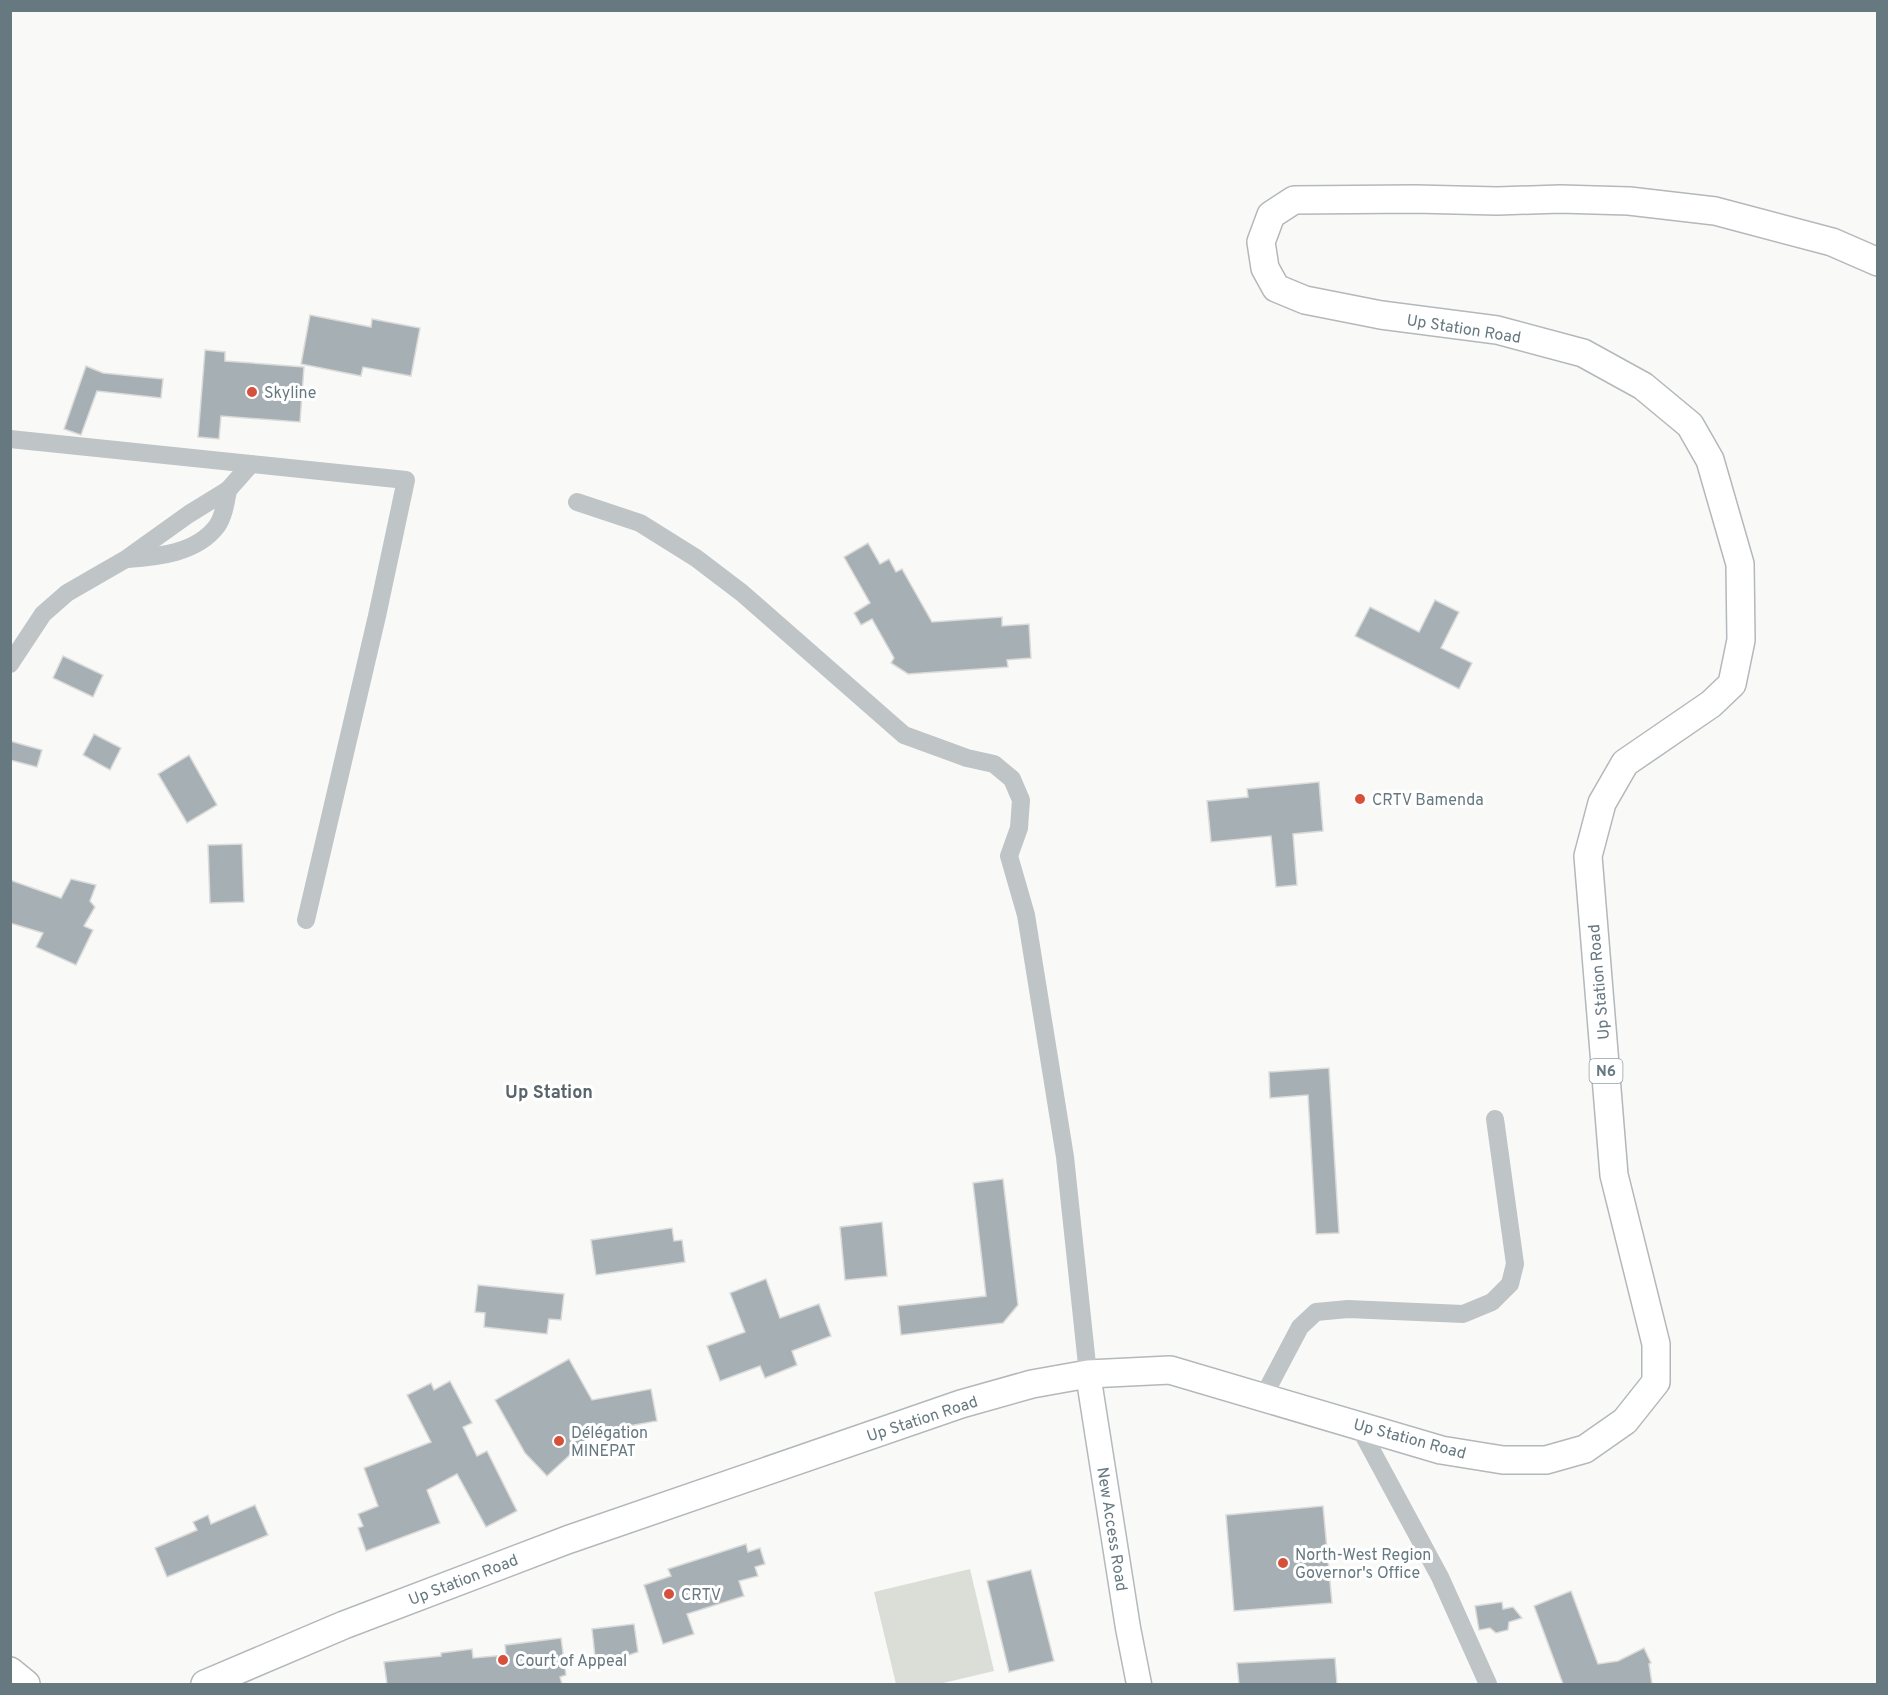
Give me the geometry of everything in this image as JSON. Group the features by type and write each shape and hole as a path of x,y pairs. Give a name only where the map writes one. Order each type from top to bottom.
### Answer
{"highway":[{"name":"Up Station Road","path":"211,1683 344,1625 567,1540 961,1404 1032,1384 1088,1374 1170,1370 1441,1449 1503,1460 1546,1460 1585,1449 1624,1421 1656,1382 1656,1344 1614,1175 1588,856 1602,803 1625,763 1711,704 1732,684 1742,640 1740,564 1710,460 1690,425 1643,386 1583,353 1497,330 1382,315 1305,300 1276,288 1265,268 1261,242 1271,215 1294,200 1629,201 1715,212 1832,242 1878,262"},
{"path":"10,1671 26,1684"}],"main road":[{"name":"New Access Road","path":"1088,1374 1139,1684"}],"street":[{"path":"10,439 406,480 306,920"},
{"path":"10,664 43,614 68,593 126,559 189,514 228,490 251,464"},
{"path":"126,559 180,551 204,538 217,525 225,507 228,490"},
{"path":"577,502 640,523 696,558 742,593 904,735 967,758 994,764 1012,779 1021,800 1019,828 1009,856 1026,915 1065,1156 1088,1374"},
{"path":"1263,1397 1300,1327 1316,1312 1348,1309 1463,1314 1492,1302 1510,1284 1515,1264 1495,1119"},
{"path":"1358,1425 1440,1577 1488,1684"}],"shaded area":[{"path":"970,1569 994,1671 939,1684 896,1684 874,1592"}],"building":[{"path":"310,315 371,327 372,319 420,328 411,376 363,367 361,376 301,364"},
{"name":"Skyline","path":"205,350 225,352 225,361 304,367 300,422 221,416 219,439 198,437"},
{"path":"86,366 103,373 163,379 161,398 97,391 81,435 64,429"},
{"path":"868,543 880,564 889,559 896,572 902,569 932,622 1002,617 1002,626 1029,624 1031,658 1007,660 1008,667 908,674 891,663 894,658 872,619 861,625 854,613 870,603 844,557"},
{"path":"1435,600 1459,612 1441,648 1472,663 1459,689 1355,636 1370,607 1419,632"},
{"path":"63,656 103,675 93,697 53,678"},
{"path":"94,734 121,748 110,770 83,755"},
{"path":"10,741 42,750 37,767 10,760"},
{"path":"189,755 217,805 187,823 158,774"},
{"path":"1319,782 1323,831 1293,834 1297,885 1276,887 1271,836 1211,842 1207,801 1248,797 1247,789"},
{"path":"242,844 244,902 210,903 208,845"},
{"path":"71,879 96,885 90,901 95,907 84,926 93,930 76,965 36,947 43,933 10,923 10,880 61,898"},
{"path":"1329,1068 1339,1233 1316,1234 1308,1095 1270,1098 1269,1072"},
{"path":"1003,1179 1018,1305 1003,1323 901,1335 898,1306 986,1296 973,1183"},
{"path":"882,1222 887,1276 845,1280 840,1227"},
{"path":"672,1228 674,1241 682,1240 685,1262 596,1275 591,1240"},
{"path":"766,1279 780,1318 819,1304 831,1336 792,1351 797,1365 765,1378 760,1366 720,1381 707,1346 745,1332 730,1293"},
{"path":"478,1285 564,1294 561,1320 549,1319 547,1334 484,1327 485,1313 475,1312"},
{"path":"569,1359 592,1400 651,1389 657,1421 595,1432 547,1476 525,1453 495,1400"},
{"path":"450,1381 472,1423 463,1427 477,1456 487,1451 517,1511 486,1527 457,1474 427,1490 440,1523 366,1551 358,1528 363,1526 358,1514 378,1506 364,1468 431,1442 407,1395 431,1383 434,1390"},
{"path":"255,1505 268,1535 167,1577 155,1548 197,1530 193,1522 208,1515 211,1524"},
{"path":"1323,1506 1332,1603 1234,1611 1226,1515"},
{"name":"CRTV","path":"746,1544 748,1552 760,1548 765,1564 755,1567 758,1576 739,1581 744,1596 687,1614 694,1634 663,1644 644,1585 671,1576 668,1569"},
{"path":"1031,1570 1054,1661 1009,1672 987,1581"},
{"path":"1571,1591 1598,1664 1618,1661 1644,1648 1651,1663 1649,1664 1652,1684 1563,1684 1534,1606"},
{"path":"1502,1602 1503,1609 1513,1607 1522,1618 1509,1622 1508,1630 1496,1633 1490,1628 1479,1630 1475,1606"},
{"path":"634,1624 638,1652 596,1666 592,1629"},
{"name":"Court of Appeal","path":"561,1638 566,1675 560,1677 562,1684 387,1684 384,1662 441,1656 441,1653 472,1649 473,1658 506,1655 505,1645"},
{"path":"1335,1658 1337,1684 1239,1684 1237,1663"}],"place":[{"name":"Skyline","path":"252,392"},
{"name":"CRTV Bamenda","path":"1360,799"},
{"name":"Délégation MINEPAT","path":"559,1441"},
{"name":"North-West Region Governor's Office","path":"1283,1563"},
{"name":"CRTV","path":"669,1594"},
{"name":"Court of Appeal","path":"503,1660"}],"district":[{"name":"Up Station","path":"549,1092"}]}
